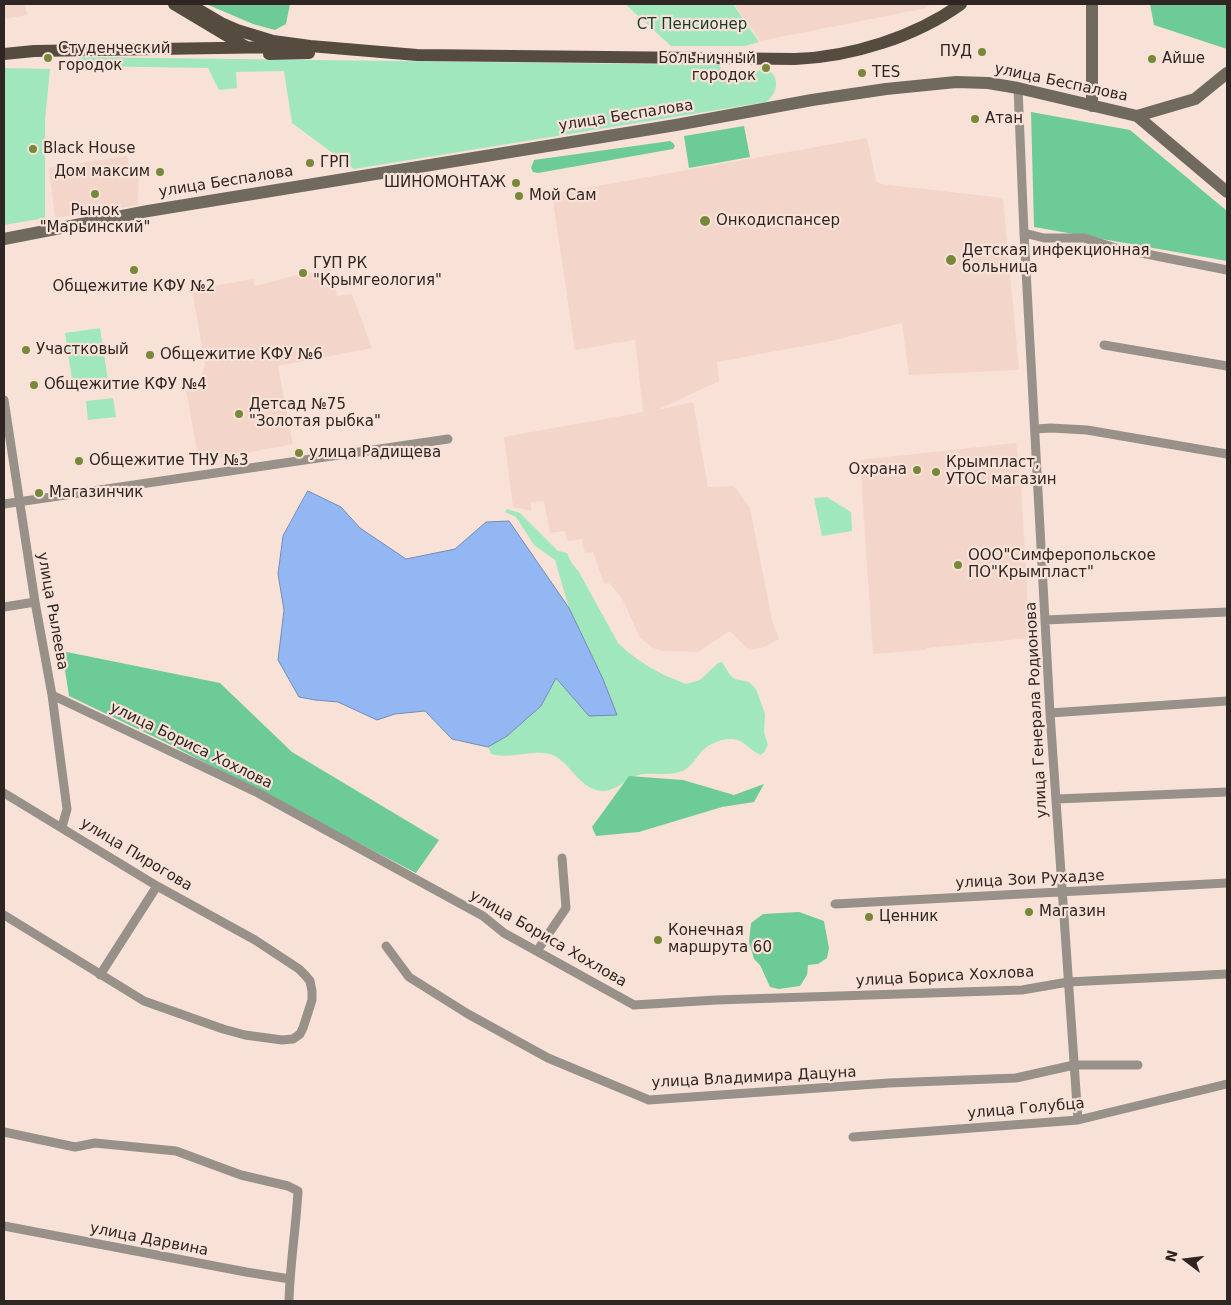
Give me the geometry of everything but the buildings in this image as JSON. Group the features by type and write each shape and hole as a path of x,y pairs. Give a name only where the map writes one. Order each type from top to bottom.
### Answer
{"main road":[{"path":"174,4 262,54"},
{"path":"189,4 237,30 273,41 310,46 417,55 808,58 844,53 906,34 927,25 961,4"},
{"path":"1092,4 1092,106"},
{"path":"4,54 310,46"},
{"path":"142,50 262,54 379,52"},
{"path":"1137,116 1195,99 1227,73"},
{"name":"улица Беспалова","path":"4,239 148,211 886,89 956,82 988,83 1018,88 1137,116 1227,192"},
{"path":"1154,130 1153,120 1162,109"}],"street":[{"name":"улица Генерала Родионова","path":"1018,88 1050,713 1078,1120"},
{"path":"1024,233 1044,238 1084,238 1116,248 1227,270"},
{"path":"1104,345 1227,366"},
{"name":"улица Рылеева","path":"4,400 5,419 52,695 67,809 62,827"},
{"path":"1036,430 1051,428 1087,430 1227,454"},
{"path":"4,504 448,439"},
{"path":"4,607 35,602"},
{"path":"1045,620 1227,612"},
{"name":"улица Бориса Хохлова","path":"52,695 258,793 483,916 504,933 634,1005 716,1000 1022,990 1068,982 1227,974"},
{"path":"1050,713 1227,701"},
{"path":"1056,799 1227,792"},
{"name":"улица Пирогова","path":"4,793 157,886 255,940 305,974 310,982 312,1000 304,1028 300,1034 293,1039 282,1040 223,1029 144,1001 100,975"},
{"path":"537,951 566,908 562,858"},
{"name":"улица Зои Рухадзе","path":"835,904 1227,883"},
{"path":"4,915 100,975 157,886"},
{"name":"улица Владимира Дацуна","path":"386,946 408,977 468,1014 548,1058 649,1100 889,1083 1016,1078 1074,1065 1138,1065"},
{"name":"улица Голубца","path":"853,1137 1078,1120 1227,1084"},
{"path":"4,1132 76,1147 95,1142 176,1151 241,1175 288,1186 298,1191 289,1301"},
{"name":"улица Дарвина","path":"4,1226 290,1279"}],"shaded area":[{"path":"4,4 25,4 27,15 4,19"},
{"path":"734,4 930,4 926,8 760,41"},
{"path":"867,138 876,181 881,184 1003,198 1019,370 909,375 902,323 831,341 717,362 719,381 657,410 693,402 708,487 734,486 750,508 772,620 779,639 764,647 747,648 730,631 698,652 663,651 653,648 640,638 623,600 609,583 604,584 593,552 585,553 582,539 567,541 565,531 550,533 544,501 531,502 531,511 513,507 504,437 643,412 635,340 575,350 552,194"},
{"name":"Рынок \"Марьинский\"","path":"127,156 129,167 136,166 139,184 138,205 55,218 49,168"},
{"path":"332,269 337,296 352,294 372,348 278,366 293,444 199,462 185,384 200,381 205,364 192,290 253,279 255,286 293,276"},
{"path":"1016,443 1020,470 1030,638 873,654 860,460"}],"green space":[{"path":"206,4 290,4 286,24 275,30 253,24"},
{"name":"СТ Пенсионер","path":"625,4 733,4 759,42 745,46 671,46"},
{"path":"1150,4 1227,4 1227,49 1154,25"},
{"path":"77,57 719,65 722,70 770,71 775,79 776,87 773,95 766,102 354,169 292,123 284,71 236,72 237,88 219,90 208,68 77,66"},
{"path":"4,68 50,69 45,120 45,218 4,225"},
{"path":"1031,112 1130,130 1227,211 1227,261 1034,227"},
{"path":"744,126 750,157 689,168 684,136"},
{"path":"670,141 675,146 673,149 538,173 533,172 531,168 534,160"},
{"path":"100,328 108,380 73,386 65,333"},
{"path":"113,398 116,417 88,420 86,401"},
{"path":"827,497 851,512 852,531 822,536 814,498"},
{"path":"507,509 520,513 558,551 567,553 618,643 629,653 664,675 686,684 700,680 718,663 722,662 730,675 735,679 749,682 756,689 765,714 764,732 768,745 764,752 761,755 740,741 724,739 707,746 681,772 638,775 612,789 603,791 589,787 555,756 540,753 507,756 491,754 488,747 507,736 541,706 556,678 589,715 603,679 569,608 555,560 534,545 516,517 505,512"},
{"path":"62,651 220,683 292,752 439,840 416,873 167,743 69,696"},
{"path":"629,776 683,780 734,795 764,784 754,802 722,807 639,832 596,836 592,827"},
{"path":"799,912 824,921 829,948 827,958 818,964 808,965 807,975 800,986 779,989 770,987 760,965 754,959 749,942 751,923 763,914"}],"water":[{"path":"308,491 341,507 360,528 406,559 455,549 486,522 509,521 569,608 603,679 617,715 589,716 556,678 541,706 507,736 488,747 452,739 425,711 395,714 377,720 338,702 299,697 278,660 284,610 278,574 283,536"}],"place":[{"name":"ПУД","path":"982,52"},
{"name":"Студенческий городок","path":"48,58"},
{"name":"Айше","path":"1152,59"},
{"name":"Больничный городок","path":"766,68"},
{"name":"TES","path":"862,73"},
{"name":"Атан","path":"975,119"},
{"name":"Black House","path":"33,149"},
{"name":"ГРП","path":"310,163"},
{"name":"Дом максим","path":"160,172"},
{"name":"ШИНОМОНТАЖ","path":"516,183"},
{"name":"Рынок \"Марьинский\"","path":"95,194"},
{"name":"Мой Сам","path":"519,196"},
{"name":"Онкодиспансер","path":"705,221"},
{"name":"Детская инфекционная больница","path":"951,260"},
{"name":"Общежитие КФУ №2","path":"134,270"},
{"name":"ГУП РК \"Крымгеология\"","path":"303,273"},
{"name":"Участковый","path":"26,350"},
{"name":"Общежитие КФУ №6","path":"150,355"},
{"name":"Общежитие КФУ №4","path":"34,385"},
{"name":"Детсад №75 \"Золотая рыбка\"","path":"239,414"},
{"name":"улица Радищева","path":"299,453"},
{"name":"Общежитие ТНУ №3","path":"79,461"},
{"name":"Охрана","path":"917,470"},
{"name":"Крымпласт, УТОС магазин","path":"936,472"},
{"name":"Магазинчик","path":"39,493"},
{"name":"ООО\"Симферопольское ПО\"Крымпласт\"","path":"958,565"},
{"name":"Магазин","path":"1029,912"},
{"name":"Ценник","path":"869,917"},
{"name":"Конечная маршрута 60","path":"658,940"}]}
